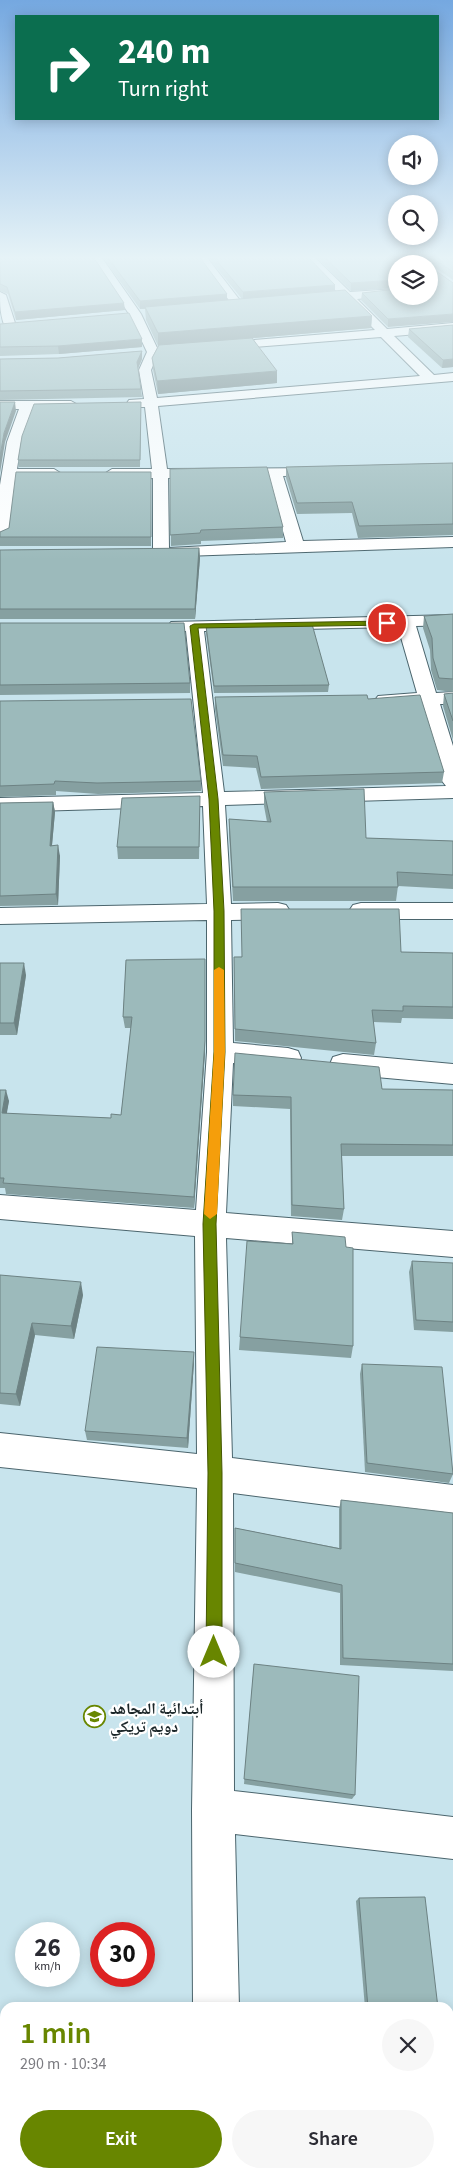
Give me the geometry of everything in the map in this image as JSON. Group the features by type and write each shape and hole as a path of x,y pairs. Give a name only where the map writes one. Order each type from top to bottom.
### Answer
{"street":[{"path":"155,357 145,370 160,474 161,553"},
{"path":"410,357 431,379"},
{"path":"122,404 453,378"},
{"path":"0,405 84,404"},
{"path":"0,537 4,492 11,474 7,442 26,406"},
{"path":"100,474 334,471"},
{"path":"274,472 296,546"},
{"path":"11,474 70,474"},
{"path":"142,553 296,546 453,542"},
{"path":"155,626 406,623 453,620"},
{"path":"406,623 453,781"},
{"path":"194,626 214,799 219,911 220,1052 210,1224 215,1473 213,1810 216,2002"},
{"path":"371,700 453,698"},
{"path":"0,804 453,792"},
{"path":"0,916 297,911"},
{"path":"336,911 453,911"},
{"path":"220,1052 453,1074"},
{"path":"0,1206 453,1244"},
{"path":"0,1450 215,1473 453,1503"},
{"path":"213,1810 453,1838"}],"building":[{"path":"139,357 137,362 141,389 0,391 0,359"},
{"path":"266,357 277,371 157,381 152,358"},
{"path":"439,357 453,357 453,359 443,360"},
{"path":"0,402 15,402 4,433 0,456"},
{"path":"141,402 140,460 18,460 22,436 34,404"},
{"path":"453,463 453,524 359,526 352,502 297,503 286,467"},
{"path":"267,467 283,527 201,530 200,533 170,535 170,469"},
{"path":"16,472 151,472 151,537 0,537 0,532 9,528"},
{"path":"199,548 195,609 0,609 0,550"},
{"path":"453,614 453,679 439,678 433,658 432,638 424,616"},
{"path":"0,623 184,623 190,683 0,685"},
{"path":"312,624 329,685 214,686 206,626"},
{"path":"453,693 453,721 444,694"},
{"path":"367,695 368,699 420,695 444,772 261,777 257,756 223,755 215,697"},
{"path":"191,699 201,781 97,783 55,781 54,784 0,786 0,701"},
{"path":"364,789 366,838 453,841 453,875 397,872 398,887 233,887 229,819 271,822 264,792"},
{"path":"200,796 199,847 117,847 122,798"},
{"path":"53,802 50,846 58,845 56,894 0,896 0,803"},
{"path":"241,909 399,909 401,952 453,953 453,1007 403,1006 403,1011 372,1010 376,1043 235,1029 234,957 242,957"},
{"path":"205,959 205,1041 194,1197 3,1183 4,1178 0,1178 0,1090 6,1090 2,1113 111,1118 111,1114 121,1115 132,1017 123,1017 126,960"},
{"path":"0,963 24,963 14,1023 0,1023"},
{"path":"235,1053 379,1067 382,1089 453,1090 453,1145 341,1144 344,1209 292,1205 291,1097 233,1095"},
{"path":"292,1232 345,1237 346,1247 353,1248 353,1346 240,1337 247,1241 293,1244"},
{"path":"412,1261 453,1263 453,1322 416,1320"},
{"path":"0,1275 81,1282 71,1326 32,1323 16,1394 0,1393"},
{"path":"97,1347 194,1352 187,1438 85,1431"},
{"path":"362,1364 442,1367 453,1474 367,1463"},
{"path":"341,1500 453,1513 453,1664 343,1658 342,1585 235,1563 235,1528 341,1549"},
{"path":"254,1664 359,1676 355,1795 244,1779"},
{"path":"425,1897 437,2002 368,2002 359,1898"}],"slow traffic":[{"path":"210,1214 220,1052 219,970"}],"place":[{"name":"أبتدائية المجاهد دويم تريكي","path":"94,1717"}],"route":[{"path":"214,1652 215,1473 210,1224 220,1052 219,911 214,799 194,626 387,623"}]}
